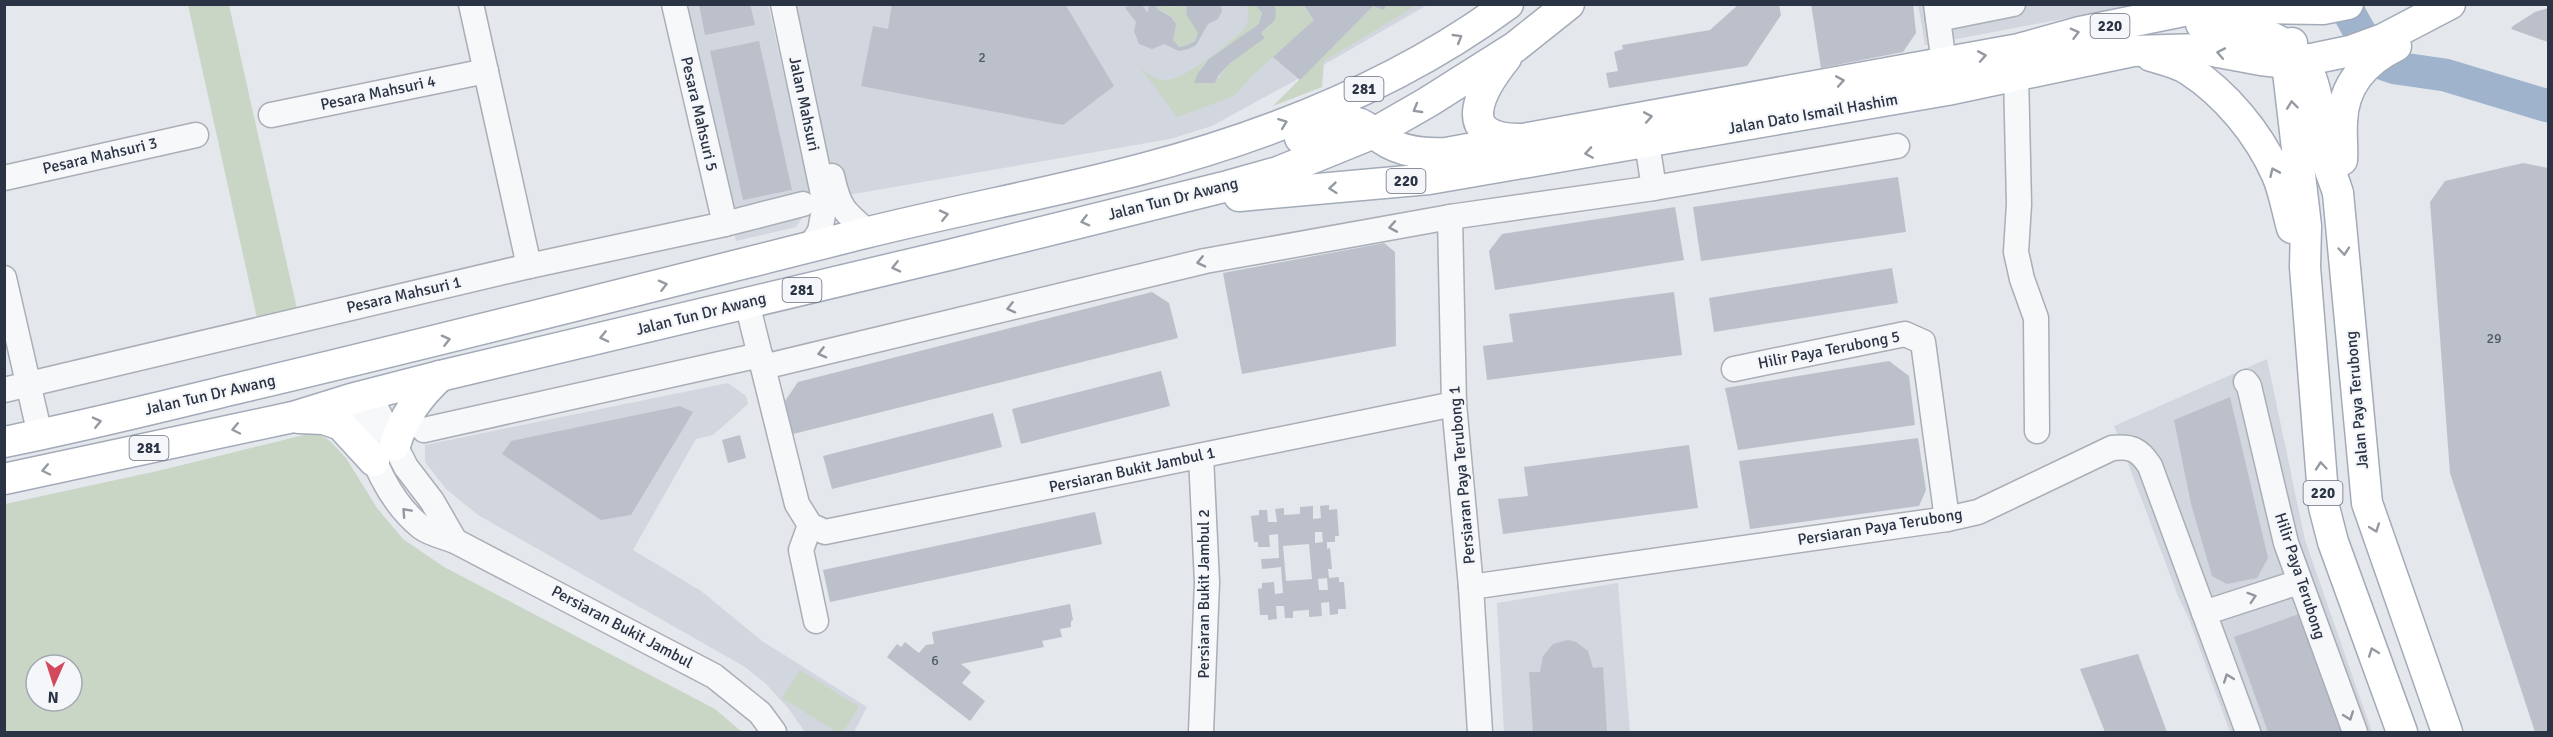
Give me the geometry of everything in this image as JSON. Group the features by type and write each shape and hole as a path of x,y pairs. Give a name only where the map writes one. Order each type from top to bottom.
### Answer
{"main road":[{"name":"Jalan Tun Dr Awang","path":"4,442 389,353 868,232 1139,170 1259,132 1378,83 1462,36 1508,4"},
{"name":"Jalan Tun Dr Awang","path":"4,479 293,417 358,391 440,376 747,303 1278,172 1374,134 1515,47 1569,4"},
{"name":"Jalan Dato Ismail Hashim","path":"1163,201 1429,179 1647,143 2017,62 2133,51 2202,49 2261,60 2372,50 2450,4"},
{"path":"2338,193 2343,157 2342,120 2347,96 2372,50 2425,32 2460,4"},
{"name":"Jalan Dato Ismail Hashim","path":"2017,62 2080,32 2207,6 2259,10 2335,7"},
{"path":"2160,16 2255,32 2293,57 2302,24 2335,7"},
{"path":"1515,47 1487,84 1479,101 1477,116 1481,127 1491,134 1513,139 1528,139"},
{"path":"2133,51 2189,70 2221,95 2258,140 2277,176 2305,267"},
{"name":"Jalan Paya Terubong","path":"2293,57 2314,82 2326,155 2338,193 2367,503 2447,732"},
{"name":"220","path":"2293,57 2306,226 2305,267 2324,507 2333,542 2392,724"},
{"name":"Jalan Dato Ismail Hashim","path":"980,207 1088,198 1135,190 1224,166 1338,124 1358,123 1398,147 1435,154 1946,76"},
{"path":"358,391 362,370 389,353"},
{"path":"305,373 341,374 358,391"},
{"path":"293,417 334,422 384,453 408,412 440,376"}],"street":[{"path":"471,4 529,266"},
{"name":"Pesara Mahsuri 5","path":"674,4 725,224"},
{"name":"Jalan Mahsuri","path":"783,4 822,203"},
{"name":"Jalan Mahsuri","path":"795,4 822,203"},
{"path":"1946,76 1937,12 2013,4"},
{"path":"2017,62 2019,192 2016,252 2022,279 2036,318 2037,431"},
{"name":"Pesara Mahsuri 4","path":"271,115 486,71"},
{"name":"Pesara Mahsuri 3","path":"4,178 196,135"},
{"path":"1647,143 1654,188"},
{"path":"424,430 762,361 1205,261 1450,217 1654,188 1897,146"},
{"path":"809,248 820,231 822,203 846,213 868,232"},
{"name":"Pesara Mahsuri 1","path":"16,387 529,266 822,203"},
{"name":"Persiaran Paya Terubong 1","path":"1450,217 1454,404 1471,586 1480,732"},
{"path":"4,278 16,387 40,435"},
{"path":"747,303 797,504 804,519 810,525 801,550 816,621"},
{"name":"Hilir Paya Terubong 5","path":"1734,369 1905,334 1923,342 1947,519"},
{"name":"Hilir Paya Terubong","path":"2246,382 2249,386 2286,543 2355,732"},
{"name":"Persiaran Bukit Jambul","path":"358,391 384,453 406,467 432,501 455,541 714,676 760,713 774,732"},
{"name":"Persiaran Bukit Jambul 1","path":"810,525 825,532 832,531 1454,404"},
{"name":"Persiaran Paya Terubong","path":"1471,586 1947,519 1978,512 2112,448 2127,446 2143,455 2150,466 2204,613"},
{"name":"Persiaran Bukit Jambul 2","path":"1201,456 1207,582 1201,732"},
{"path":"2248,732 2204,613 2299,582"}],"shaded area":[{"path":"1918,4 2136,5 1925,45"},
{"path":"679,5 768,5 813,201 796,227 736,241"},
{"path":"796,5 1427,5 1212,126 1170,139 836,197"},
{"path":"2267,359 2305,540 2372,732 2230,732 2114,426"},
{"path":"728,383 746,396 748,404 713,435 696,439 633,550 701,591 762,641 867,707 854,732 805,732 788,708 765,683 745,667 478,515 446,489 425,462 425,445"},
{"path":"1618,583 1630,732 1504,732 1497,603"}],"green space":[{"path":"188,5 229,5 297,309 257,318"},
{"path":"1154,5 1173,7 1187,5 1185,12 1198,31 1193,41 1183,46 1175,45 1174,20"},
{"path":"1246,5 1255,5 1261,11 1259,24 1205,63 1195,83 1215,83 1230,63 1265,38 1261,33 1273,21 1276,14 1274,5 1303,5 1314,20 1253,75 1234,96 1177,117 1137,63 1149,74 1161,80 1183,74 1205,61 1242,32 1248,19"},
{"path":"1387,5 1417,5 1324,61 1322,87 1273,106 1373,6 1384,10"},
{"path":"316,432 330,441 346,458 377,508 403,539 444,567 715,709 742,732 5,732 5,504 162,470"},
{"path":"800,670 859,707 843,732 837,732 782,698"}],"building":[{"path":"699,4 750,4 755,25 705,35"},
{"path":"892,4 1065,4 1114,86 1063,125 861,86 873,26 888,29"},
{"path":"1130,4 1141,4 1148,13 1149,4 1154,4 1171,17 1176,24 1173,40 1179,47 1195,41 1198,33 1186,14 1187,4 1220,4 1222,11 1218,19 1208,24 1196,45 1189,49 1179,51 1164,44 1152,49 1139,44 1134,31 1136,22 1125,8"},
{"path":"1255,4 1274,4 1275,20 1261,33 1265,38 1230,63 1215,83 1194,83 1198,73 1209,59 1259,24 1262,13"},
{"path":"1303,4 1387,4 1384,10 1373,6 1300,80 1273,57 1314,20"},
{"path":"1739,4 1779,4 1781,15 1747,66 1609,88 1606,73 1618,71 1614,52 1623,49 1622,45 1710,30"},
{"path":"1811,4 1913,4 1916,33 1903,52 1821,68"},
{"path":"2548,8 2548,42 2511,29 2535,12"},
{"path":"759,41 792,190 743,200 710,51"},
{"path":"2523,163 2548,168 2548,732 2535,732 2450,473 2430,202 2445,181"},
{"path":"1898,177 1906,232 1701,261 1693,207"},
{"path":"1675,207 1684,260 1495,290 1489,251 1502,234"},
{"path":"1384,243 1395,252 1396,346 1242,374 1223,273"},
{"path":"1892,268 1898,303 1714,332 1709,298"},
{"path":"1152,292 1169,303 1178,338 793,434 785,401 798,382"},
{"path":"1674,292 1682,355 1487,380 1483,346 1513,342 1509,314"},
{"path":"1889,361 1909,376 1915,425 1738,450 1725,388"},
{"path":"1161,371 1170,406 1021,444 1012,409"},
{"path":"2230,397 2268,558 2257,578 2227,584 2212,576 2191,504 2174,420"},
{"path":"680,406 693,412 631,515 601,520 502,454 511,441"},
{"path":"993,413 1002,447 832,489 823,456"},
{"path":"740,435 746,458 728,463 722,440"},
{"path":"1918,438 1926,490 1919,506 1750,529 1739,461"},
{"path":"1689,445 1698,508 1503,534 1498,499 1528,496 1524,467"},
{"path":"1329,505 1329,510 1337,509 1339,536 1335,536 1335,542 1327,542 1327,549 1330,548 1332,569 1328,569 1329,578 1339,577 1339,582 1344,582 1346,609 1338,609 1338,614 1330,615 1329,602 1321,603 1322,616 1309,617 1309,610 1293,611 1293,618 1285,618 1284,606 1276,606 1277,619 1268,620 1268,615 1260,615 1258,589 1262,588 1262,583 1274,582 1275,594 1283,593 1281,567 1262,569 1261,559 1279,558 1278,534 1269,535 1270,547 1258,547 1258,542 1254,542 1251,516 1259,515 1259,510 1267,510 1268,522 1277,522 1275,509 1284,508 1284,515 1300,514 1300,507 1313,506 1313,519 1321,518 1320,506","holes":["1315,532 1322,532 1323,542 1315,543","1309,544 1312,579 1286,581 1283,546","1327,578 1328,590 1319,590 1318,579"]},
{"path":"1095,512 1102,544 830,602 823,570"},
{"path":"1070,604 1073,620 1071,627 1060,629 1062,637 1042,641 1044,647 961,664 971,672 962,683 985,701 970,721 887,657 897,644 901,647 905,642 919,653 926,645 934,644 932,632"},
{"path":"2299,614 2342,732 2268,732 2234,637"},
{"path":"1568,640 1576,642 1588,651 1593,668 1603,667 1607,732 1533,732 1529,672 1540,672 1543,656 1553,644"},
{"path":"2138,654 2167,732 2105,732 2080,669"}],"waterway":[{"path":"2344,4 2371,52 2384,64 2396,68 2445,75 2548,106"},
{"path":"2399,82 2401,69"}]}
